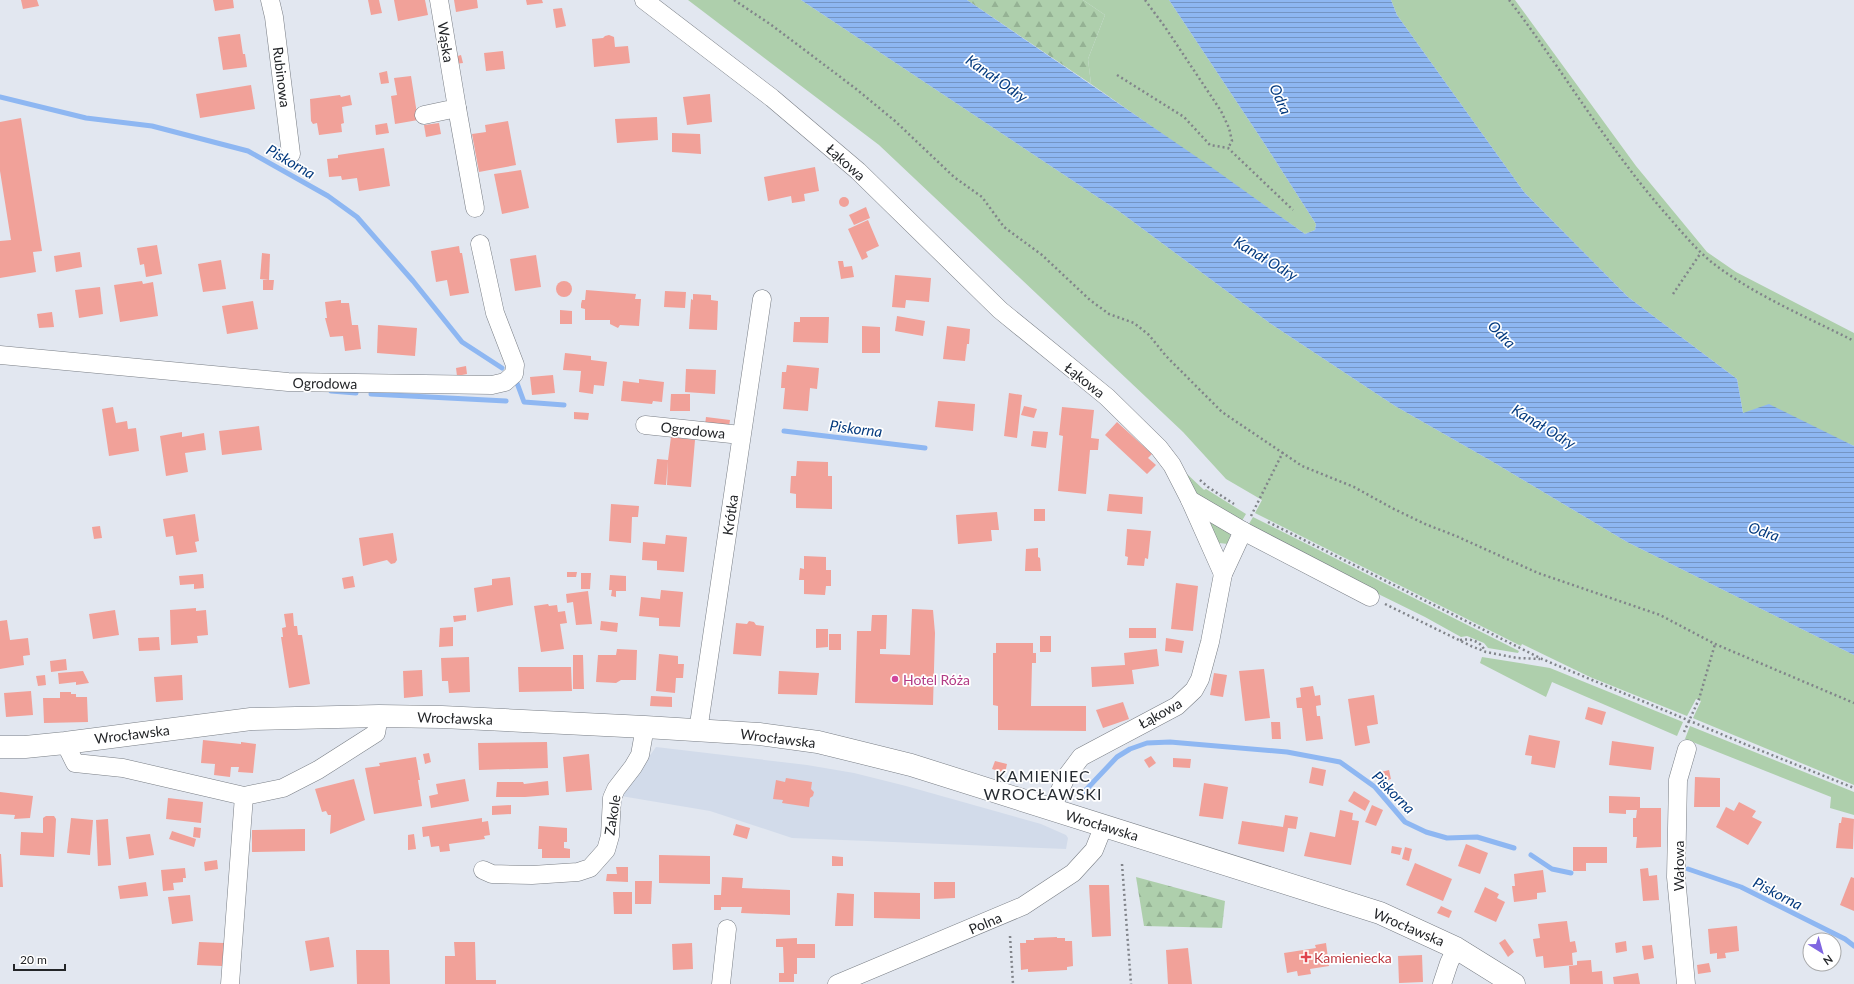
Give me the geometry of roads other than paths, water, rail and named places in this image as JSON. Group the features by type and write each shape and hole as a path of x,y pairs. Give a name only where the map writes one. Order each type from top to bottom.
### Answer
{"main road":[{"name":"Wrocławska","path":"0,747 25,747 65,743 251,719 379,716 442,717 645,727 759,734 818,742 911,765 1380,913 1456,948 1514,984"}],"street":[{"name":"Rubinowa","path":"270,0 274,17 291,154"},
{"name":"Wąska","path":"439,0 475,208"},
{"name":"Łąkowa","path":"644,0 772,98 858,172 1000,310 1106,397 1159,448 1172,466 1190,500 1223,574"},
{"path":"424,114 457,108"},
{"name":"Ogrodowa","path":"0,355 288,382 492,385 505,382 514,374 515,365 495,313 480,244"},
{"name":"Krótka","path":"698,731 762,299"},
{"name":"Ogrodowa","path":"645,425 742,435"},
{"path":"1190,500 1243,531 1370,597"},
{"name":"Łąkowa","path":"1052,810 1066,777 1081,757 1177,706 1194,690 1200,679 1210,642 1223,574 1243,531"},
{"path":"65,743 75,762 122,768 244,796 283,788 318,770 376,733 379,716"},
{"name":"Zakole","path":"482,870 492,874 532,875 578,872 590,868 606,850 610,836 612,798 616,789 634,767 640,755 645,727"},
{"name":"Wałowa","path":"1686,984 1676,876 1678,780 1687,749"},
{"path":"230,984 244,796"},
{"name":"Polna","path":"837,984 1023,906 1074,873 1094,850 1104,825"},
{"path":"721,984 727,929"},
{"path":"1442,984 1456,948"}],"water":[{"path":"801,0 967,0 1207,164 1305,234 1315,230 1316,224 1169,0 1391,0 1397,15 1524,192 1628,297 1737,379 1743,413 1769,404 1854,446 1854,655 1627,542 1493,462 1395,406 1271,324 1120,212"}],"waterway":[{"name":"Piskorna","path":"0,97 86,118 152,126 248,151 328,196 357,217 413,281 462,342 502,368"},
{"name":"Piskorna","path":"517,383 524,402 564,405"},
{"path":"331,391 356,393"},
{"path":"371,394 506,401"},
{"name":"Piskorna","path":"784,431 925,448"},
{"name":"Piskorna","path":"1082,794 1117,757 1130,749 1147,743 1170,742 1287,752 1340,762 1375,787 1405,822 1426,832 1447,838 1477,837 1514,848"},
{"name":"Piskorna","path":"1531,855 1552,869 1571,873"},
{"name":"Piskorna","path":"1688,869 1741,887 1845,939 1854,946"}],"place":[{"name":"Hotel Róża","path":"895,679"},
{"name":"Kamieniecka","path":"1306,957"}],"district":[{"name":"KAMIENIEC WROCŁAWSKI","path":"1043,784"}],"water label":[{"name":"Kanał Odry","path":"997,78"},
{"name":"Odra","path":"1281,99"},
{"name":"Kanał Odry","path":"1266,258"},
{"name":"Odra","path":"1502,334"},
{"name":"Kanał Odry","path":"1544,426"},
{"name":"Odra","path":"1764,531"}]}
